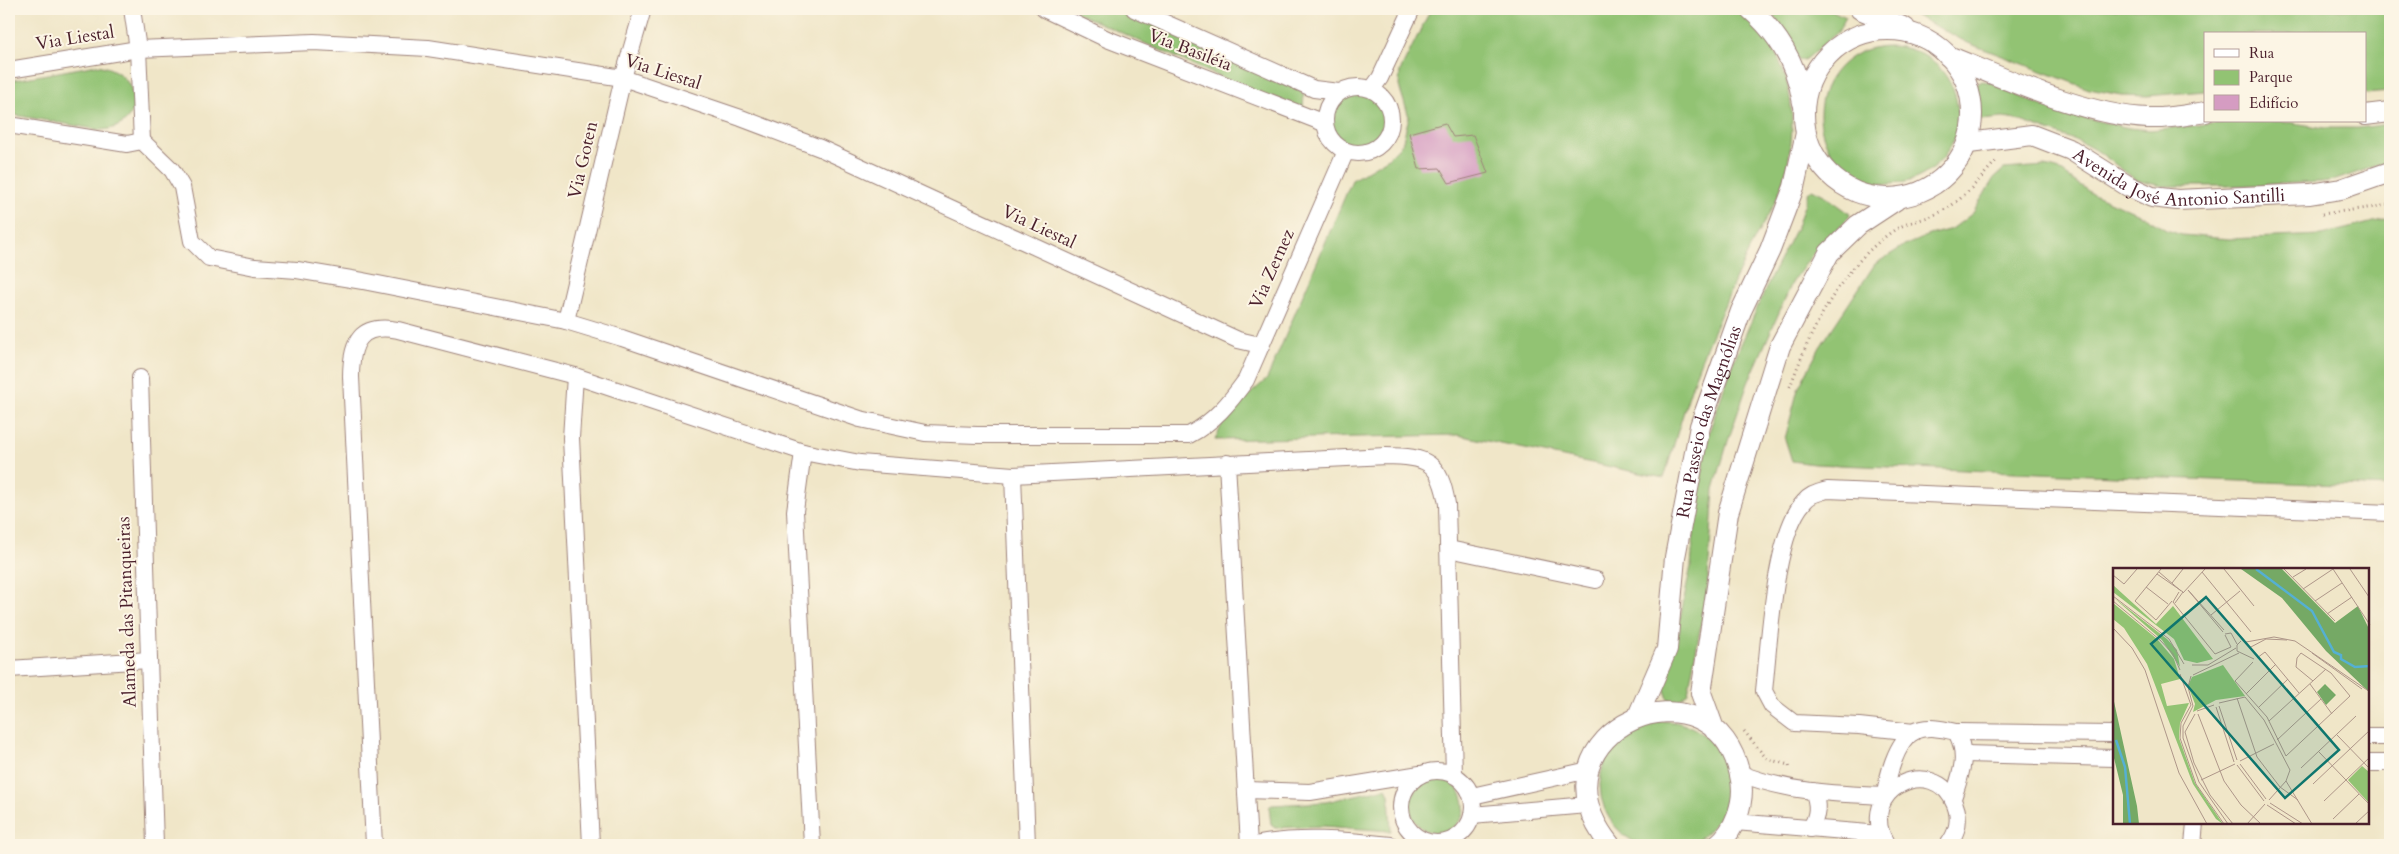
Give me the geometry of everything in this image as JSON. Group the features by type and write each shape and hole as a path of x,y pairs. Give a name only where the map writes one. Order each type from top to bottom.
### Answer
{"street":[{"path":"9,125 127,144 142,142 138,49 132,9"},
{"name":"Via Goten","path":"566,321 623,78 643,9"},
{"name":"Via Basiléia","path":"1044,9 1107,39 1324,123"},
{"name":"Via Basiléia","path":"1134,9 1314,89 1339,92"},
{"path":"1372,90 1380,78 1412,9"},
{"path":"1750,9 1773,31 1799,79 1806,133 1813,152 1822,167 1835,180 1850,189 1866,195 1896,200"},
{"path":"1714,729 1701,693 1728,513 1780,346 1829,253 1858,226 1896,200 1933,185 1947,174 1969,143 1972,110 1970,93 1963,76 1948,56 1927,39 1911,30 1860,9"},
{"path":"1804,108 1810,84 1818,68 1829,55 1843,44 1859,36 1876,31 1911,30"},
{"name":"Via Liestal","path":"9,70 138,49 314,42 428,48 623,78 741,118 820,148 1238,340 1260,345"},
{"path":"1948,56 2070,102 2112,113 2147,118 2204,112"},
{"path":"1355,86 1372,90 1386,101 1392,119 1387,137 1373,150 1355,153 1346,151 1331,140 1324,123 1327,106 1339,92 1355,86"},
{"path":"2366,115 2390,112"},
{"name":"Rua Passeio das Magnólias","path":"1638,716 1667,648 1675,557 1700,426 1741,311 1770,250 1794,187 1806,133"},
{"name":"Avenida José Antonio Santilli","path":"1969,143 2032,135 2071,150 2128,186 2152,197 2177,200 2310,194 2341,190 2390,172"},
{"name":"Via Zernez","path":"142,142 172,170 182,187 192,241 209,258 256,267 297,270 363,281 566,321 622,338 860,420 924,432 987,436 1190,435 1202,428 1230,401 1246,380 1346,151"},
{"path":"374,845 351,377 356,347 360,339 370,328 389,328 575,376 803,452 860,464 1013,475 1386,456 1424,459 1440,475 1445,489 1449,549 1454,775"},
{"path":"575,376 571,438 591,845"},
{"name":"Alameda das Pitanqueiras","path":"140,378 155,845"},
{"path":"803,452 795,511 812,845"},
{"path":"1227,463 1249,845"},
{"path":"1013,475 1026,845"},
{"path":"1914,732 1859,726 1794,724 1772,706 1764,691 1776,580 1792,518 1812,494 1827,490 2390,513"},
{"path":"1449,549 1596,580"},
{"path":"9,668 149,660"},
{"path":"1610,845 1596,828 1588,805 1586,788 1589,770 1596,752 1607,737 1621,725 1638,716 1657,712 1677,713 1696,718 1714,729 1734,755 1742,784 1740,802 1735,822 1717,845"},
{"path":"1884,840 1878,821 1890,770 1907,738 1914,732 1926,728 1940,728 1956,732 2113,734"},
{"path":"1953,798 1963,769 1965,754 1962,742 1956,732"},
{"path":"2369,737 2390,737"},
{"path":"1965,754 2113,758"},
{"path":"2369,763 2390,763"},
{"path":"1472,796 1589,770"},
{"path":"1246,790 1310,792 1433,771 1454,775 1466,784 1472,796 1470,825 1457,841 1436,843 1415,837 1407,829 1402,819 1401,798 1413,780 1422,774"},
{"path":"1740,773 1765,783 1790,789 1885,796 1895,787 1907,781 1920,779 1938,785 1953,798 1957,811 1958,824 1954,836 1948,845"},
{"path":"1810,829 1817,815 1818,807 1813,791"},
{"path":"1472,815 1588,805"},
{"path":"1735,822 1810,829 1865,831 1884,840"},
{"path":"2193,845 2194,824"},
{"path":"1254,845 1276,841 1332,839 1392,845 1415,837"}],"path":[{"path":"1790,389 1803,353 1835,295 1857,263 1895,229 1942,212 1966,194 1998,159 2006,158"},
{"path":"2313,214 2390,205"},
{"path":"1741,727 1767,759 1790,765 1790,789"}],"green space":[{"path":"1068,9 1117,9 1298,88 1304,95 1303,108 1294,110"},
{"path":"1431,9 1737,9 1756,26 1771,46 1782,68 1789,91 1792,116 1787,166 1777,197 1742,265 1701,361 1664,478 1458,435 1215,440 1226,415 1267,379 1352,180 1387,159 1402,144 1409,117 1399,86 1400,71"},
{"path":"1768,9 1828,9 1846,17 1838,32 1804,61 1798,59 1782,26"},
{"path":"1903,9 2390,9 2390,92 2366,94 2366,32 2204,32 2204,91 2147,96 2121,95 2089,89 1968,43"},
{"path":"1889,46 1915,52 1938,66 1952,89 1958,115 1952,141 1938,164 1915,178 1889,184 1863,178 1840,164 1826,141 1820,115 1826,89 1840,66 1863,52"},
{"path":"97,65 113,70 124,78 131,88 134,100 132,111 126,120 115,127 100,130 9,114 9,81"},
{"path":"1982,81 1990,82 2058,112 2129,128 2150,130 2228,122 2286,122 2325,128 2358,128 2390,124 2390,161 2336,180 2321,182 2227,186 2163,186 2136,180 2099,152 2080,142 2018,120 2003,118 1981,120 1974,86"},
{"path":"1359,90 1370,92 1379,98 1385,107 1387,118 1385,129 1379,138 1370,144 1359,146 1348,144 1339,138 1333,129 1331,118 1333,107 1339,98 1348,92"},
{"path":"2045,166 2057,169 2091,193 2143,216 2166,230 2182,235 2229,239 2321,235 2390,218 2390,487 1814,464 1792,461 1785,439 1798,389 1820,347 1875,264 1902,247 1929,235 1952,229 1973,213 1994,178 2004,169"},
{"path":"1812,189 1824,195 1849,213 1850,216 1812,255 1792,283 1748,383 1714,489 1707,593 1688,693 1678,701 1668,699 1665,690 1691,566 1696,511 1709,432 1734,360 1771,277 1798,224 1808,193"},
{"path":"1664,721 1677,722 1689,726 1709,740 1723,760 1727,772 1727,798 1723,810 1709,830 1689,844 1677,848 1664,849 1651,848 1639,844 1619,830 1605,810 1601,798 1600,785 1601,772 1605,760 1619,740 1639,726 1651,722"},
{"path":"1432,779 1442,779 1452,783 1460,791 1464,806 1460,821 1452,829 1442,833 1432,833 1422,829 1414,821 1410,811 1410,801 1414,791 1422,783"},
{"path":"1386,788 1389,794 1391,831 1322,826 1275,828 1271,825 1269,807 1272,805 1326,802"}],"building":[{"path":"1445,123 1453,137 1473,135 1488,173 1449,183 1440,168 1419,169 1409,133"}]}
